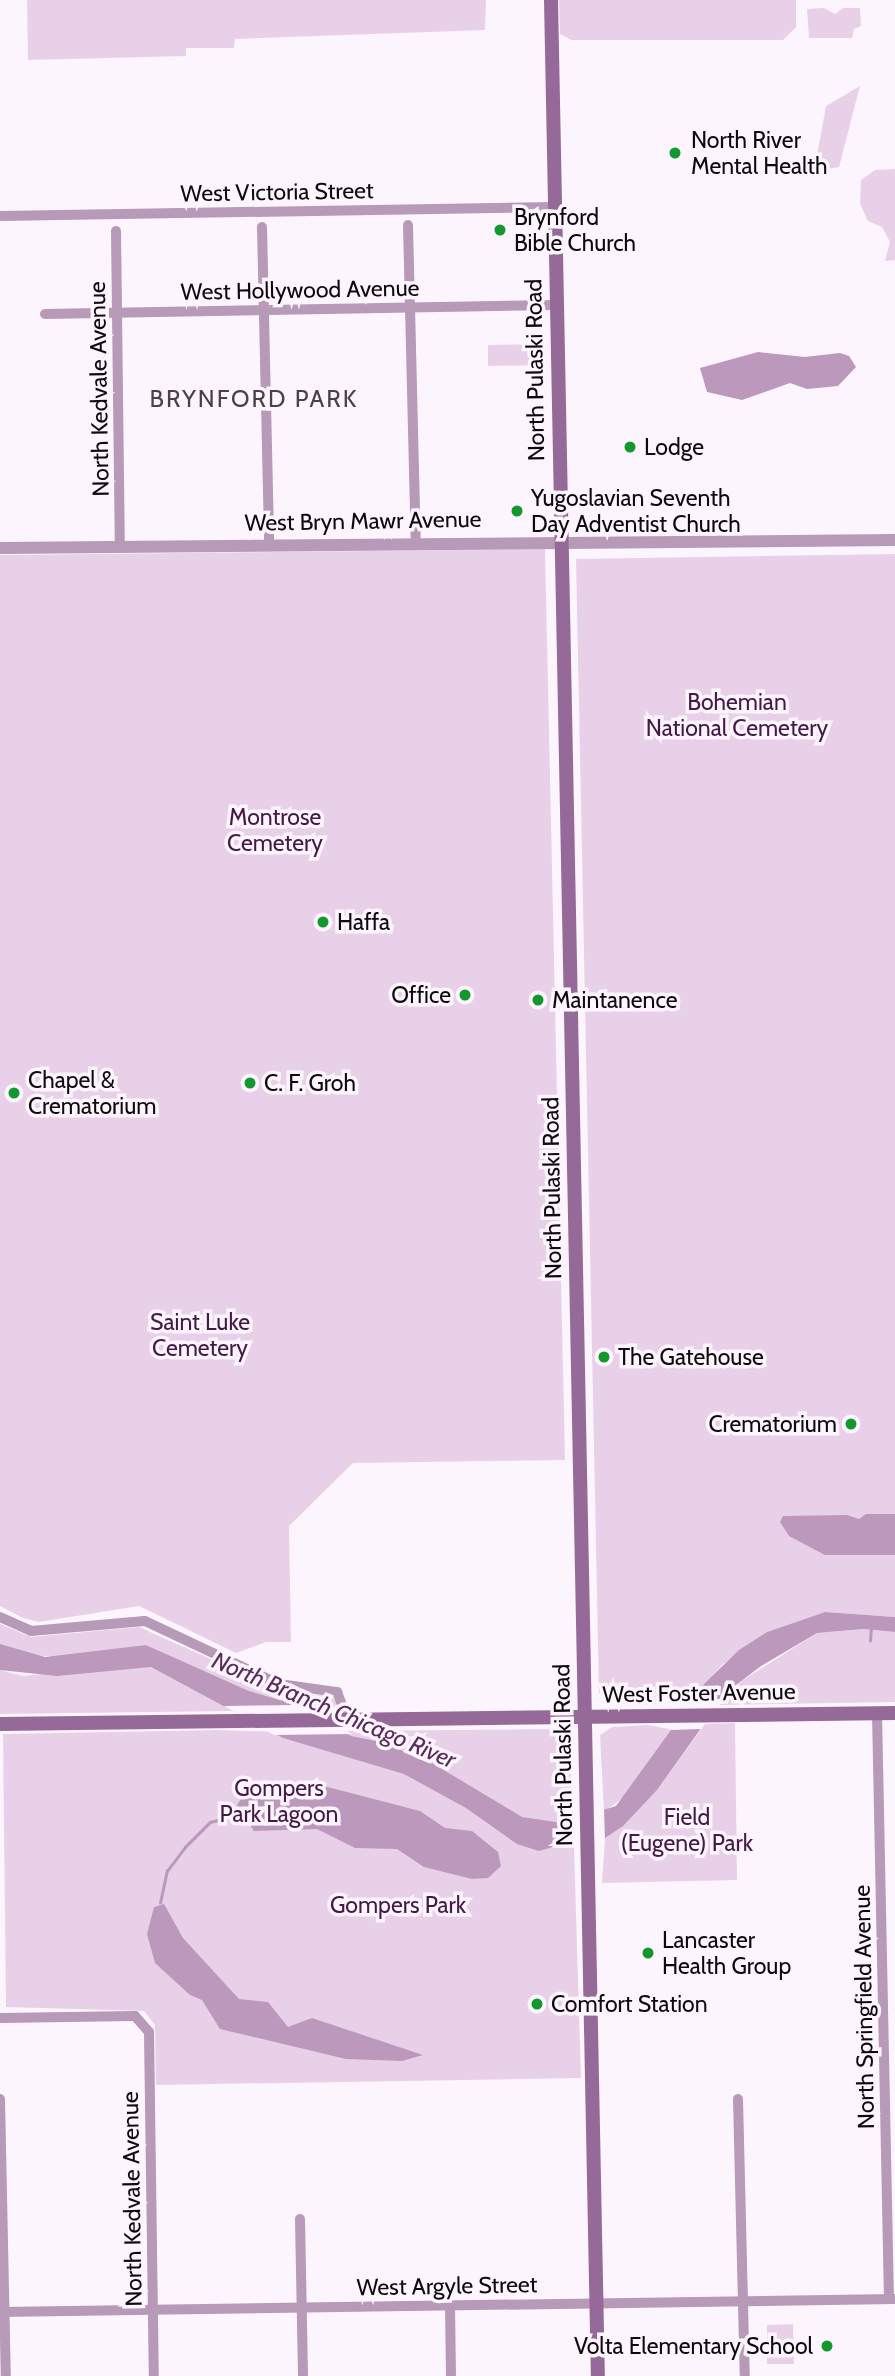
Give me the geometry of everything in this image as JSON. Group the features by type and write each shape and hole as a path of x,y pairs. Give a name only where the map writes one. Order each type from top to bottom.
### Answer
{"main road":[{"name":"North Pulaski Road","path":"551,0 598,2376"},
{"name":"West Foster Avenue","path":"0,1724 895,1713"}],"street":[{"name":"West Victoria Street","path":"0,216 554,207"},
{"path":"408,225 416,542"},
{"path":"262,227 269,543"},
{"name":"North Kedvale Avenue","path":"116,231 120,546"},
{"name":"West Hollywood Avenue","path":"45,314 556,305"},
{"name":"West Bryn Mawr Avenue","path":"0,548 269,543 895,540"},
{"path":"0,1617 32,1631 145,1621 279,1684 337,1692 348,1720"},
{"name":"North Springfield Avenue","path":"877,1713 892,2299"},
{"path":"883,2005 895,2005"},
{"name":"North Kedvale Avenue","path":"0,2018 135,2016 145,2023 149,2032 154,2376"},
{"path":"0,2099 2,2312 6,2376"},
{"path":"738,2099 745,2376"},
{"path":"300,2219 303,2376"},
{"name":"West Argyle Street","path":"2,2312 892,2299"},
{"path":"450,2305 451,2376"}],"green space":[{"path":"27,0 486,0 485,30 235,39 234,48 186,48 186,56 28,60"},
{"path":"559,0 796,0 796,27 783,40 571,40 560,34"},
{"path":"824,8 835,14 843,8 860,8 861,26 854,29 852,38 809,38 807,9"},
{"path":"860,86 839,167 822,170 815,166 826,106"},
{"path":"895,169 895,260 885,261 890,242 882,227 868,221 860,204 861,180 875,170"},
{"path":"543,344 543,365 488,366 488,345"},
{"path":"545,549 565,1460 353,1463 289,1526 291,1642 266,1642 236,1653 139,1606 39,1622 23,1618 0,1606 0,555"},
{"name":"Bohemian National Cemetery","path":"895,554 895,1617 825,1612 767,1632 723,1664 694,1696 599,1693 576,559"},
{"path":"0,1624 31,1637 139,1627 287,1693 331,1696 337,1703 333,1709 307,1709 262,1697 146,1645 62,1657 31,1655 0,1644"},
{"path":"863,1629 895,1632 895,1702 719,1705 743,1680 817,1633"},
{"path":"136,1665 151,1667 230,1706 225,1707 232,1711 0,1714 0,1670 23,1676"},
{"path":"657,1696 659,1705 621,1704 621,1697"},
{"name":"Field (Eugene) Park","path":"735,1723 737,1880 602,1883 605,1838 657,1790 705,1724"},
{"name":"Field (Eugene) Park","path":"648,1725 674,1730 625,1796 604,1812 600,1735 612,1727"},
{"name":"Gompers Park","path":"563,1729 571,1741 570,1847 574,1848 581,2078 156,2085 155,2025 144,2011 6,2007 3,1734 218,1730 350,1734 345,1731"},
{"path":"793,2324 794,2364 767,2364 767,2325"}],"shaded area":[{"path":"758,352 805,357 840,353 849,356 856,367 838,386 807,389 790,383 742,400 707,392 700,368"},
{"path":"866,1514 895,1514 895,1555 825,1555 789,1536 780,1522 783,1516 847,1515 859,1519"},
{"path":"825,1612 895,1617 895,1632 863,1629 817,1633 761,1666 727,1692 657,1790 623,1826 605,1838 581,1839 539,1851 517,1844 466,1808 404,1774 283,1738 151,1667 57,1676 0,1670 0,1644 45,1657 146,1645 249,1691 296,1705 351,1736 381,1742 432,1763 522,1817 562,1823 616,1806 705,1683 739,1650 767,1632"},
{"path":"316,1784 420,1811 445,1828 472,1831 498,1852 501,1866 488,1878 472,1879 424,1867 397,1849 355,1848 317,1829 254,1831 237,1805 248,1788"},
{"path":"164,1904 183,1938 239,1999 268,2002 288,2027 312,2018 423,2055 402,2061 346,2059 220,2029 202,2000 190,1995 155,1963 147,1934 154,1907"}],"pier":[{"path":"723,1699 701,1729 670,1730 688,1700"},
{"path":"301,1705 352,1734 274,1735 224,1706"},
{"path":"604,1808 605,1842 570,1846 569,1818"}],"waterway":[{"path":"870,1641 871,1627"},
{"path":"160,1903 167,1871 185,1847 210,1822 241,1814"}],"place":[{"name":"North River Mental Health","path":"675,153"},
{"name":"Brynford Bible Church","path":"500,230"},
{"name":"Lodge","path":"630,447"},
{"name":"Yugoslavian Seventh Day Adventist Church","path":"517,511"},
{"name":"Haffa","path":"323,922"},
{"name":"Office","path":"465,995"},
{"name":"Maintanence","path":"538,1000"},
{"name":"C. F. Groh","path":"250,1083"},
{"name":"Chapel & Crematorium","path":"14,1093"},
{"name":"The Gatehouse","path":"604,1357"},
{"name":"Crematorium","path":"851,1424"},
{"name":"Lancaster Health Group","path":"648,1953"},
{"name":"Comfort Station","path":"537,2004"},
{"name":"Volta Elementary School","path":"827,2346"}],"district":[{"name":"BRYNFORD PARK","path":"254,399"}],"park label":[{"name":"Montrose Cemetery","path":"275,830"},
{"name":"Saint Luke Cemetery","path":"200,1335"},
{"name":"Gompers Park Lagoon","path":"279,1801"}],"water label":[{"name":"North Branch Chicago River","path":"334,1710"}]}
